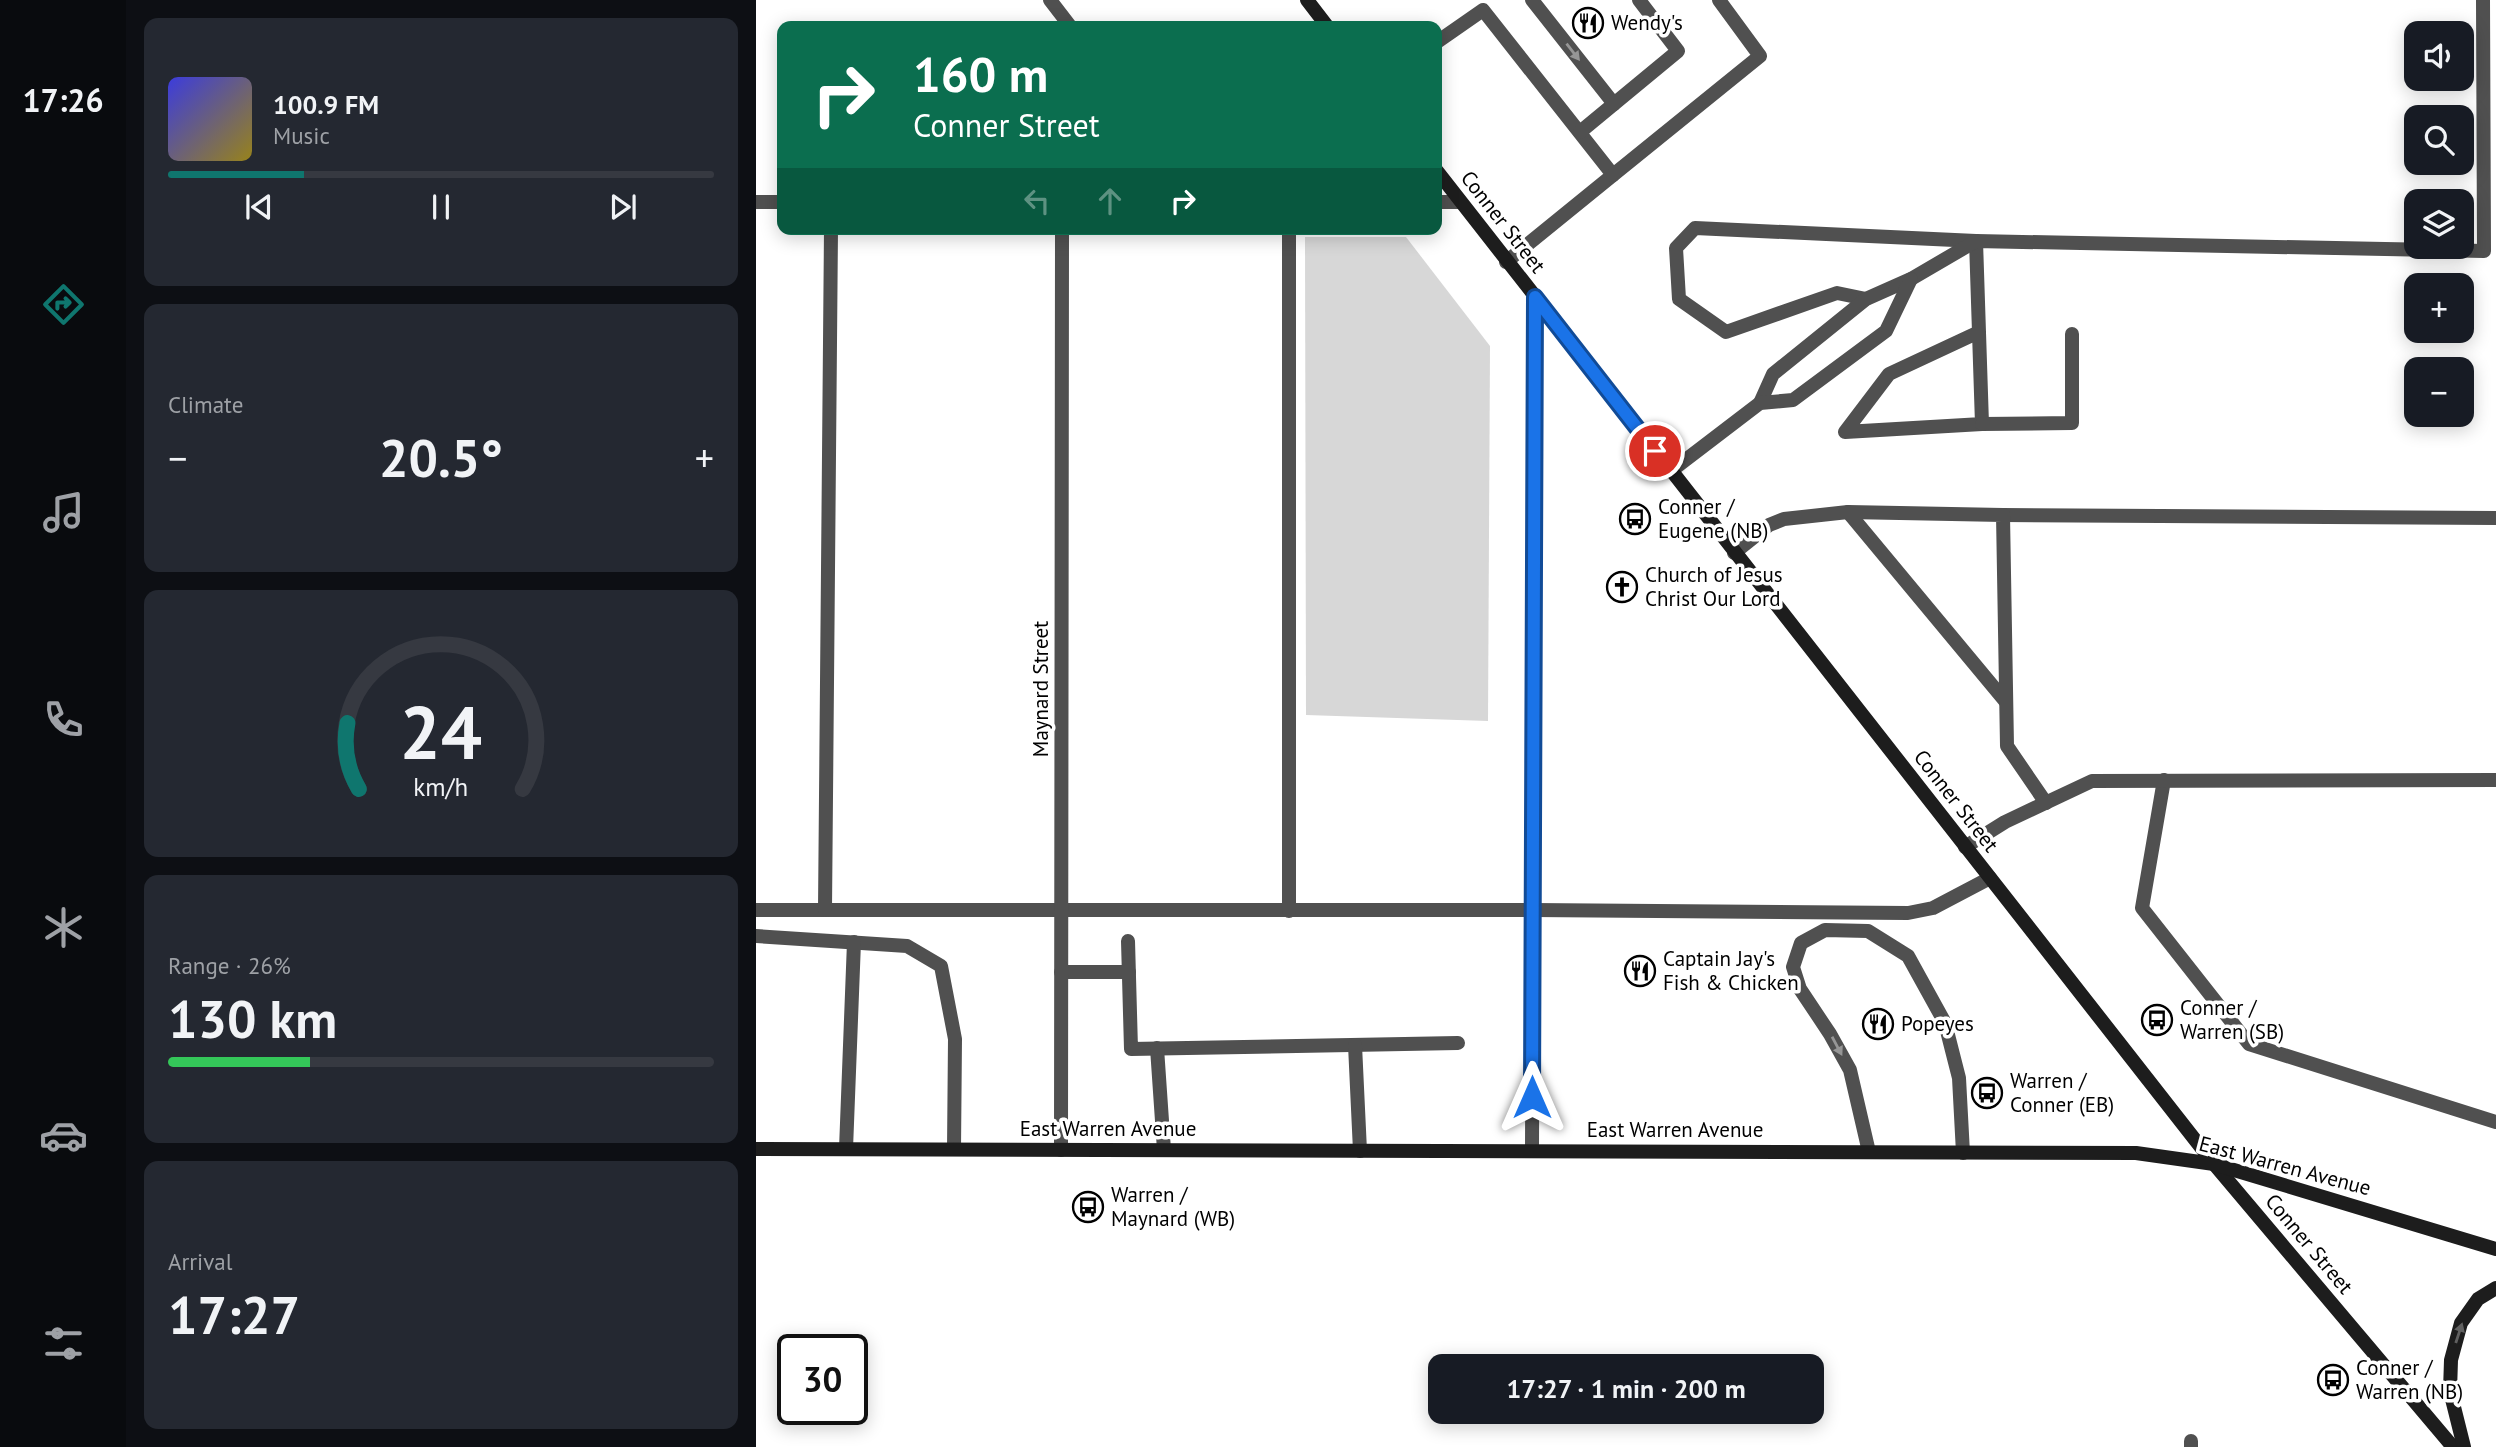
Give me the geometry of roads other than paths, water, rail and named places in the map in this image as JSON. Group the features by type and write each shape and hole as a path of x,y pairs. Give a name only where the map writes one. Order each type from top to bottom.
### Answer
{"main road":[{"path":"1307,0 1323,21"},
{"name":"Conner Street","path":"1442,179 2214,1164 2453,1447"},
{"name":"East Warren Avenue","path":"756,1149 2136,1153 2214,1164 2496,1249"},
{"path":"2464,1447 2450,1391 2451,1360 2461,1323 2478,1299 2496,1288"}],"street":[{"path":"1050,0 1066,21"},
{"path":"1532,0 1614,104"},
{"path":"1580,132 1678,51 1639,0"},
{"path":"1506,261 1760,56 1719,0"},
{"path":"1866,299 1837,293 1726,332 1679,299 1676,248 1695,228 1976,241 2490,251 2483,0"},
{"path":"1442,38 1479,5 1613,175"},
{"path":"756,202 777,202"},
{"path":"1442,202 1460,202"},
{"path":"825,910 831,235"},
{"name":"Maynard Street","path":"1061,1150 1062,235"},
{"path":"1289,235 1289,911"},
{"path":"1671,471 1760,403 1773,374 1866,299 1910,279 1976,241"},
{"path":"1976,241 1982,424"},
{"path":"1760,403 1793,400 1886,331 1910,279"},
{"path":"1532,1151 1535,297"},
{"path":"1979,332 1889,374 1845,432 1982,424 2072,423 2072,334"},
{"path":"1734,553 1769,525 1784,519 1848,512 2496,518"},
{"path":"1848,512 2006,702"},
{"path":"2003,514 2007,746 2046,803"},
{"path":"2164,780 2141,908 2249,1044 2496,1122"},
{"path":"1965,847 2005,821 2092,781 2496,780"},
{"path":"756,910 1908,913 1933,908 1990,878"},
{"path":"1869,1152 1850,1070 1800,989 1793,967 1801,943 1825,930 1868,931 1908,956 1945,1023 1959,1078 1963,1153"},
{"path":"756,936 907,946 941,966 955,1039 954,1149"},
{"path":"1128,941 1131,1049 1458,1043"},
{"path":"846,1149 854,942"},
{"path":"1061,972 1129,972"},
{"path":"1355,1045 1360,1151"},
{"path":"1157,1048 1164,1150"}],"place":[{"name":"Wendy's","path":"1588,23"},
{"name":"Conner / Eugene (NB)","path":"1635,519"},
{"name":"Church of Jesus Christ Our Lord","path":"1622,587"},
{"name":"Captain Jay's Fish & Chicken","path":"1640,971"},
{"name":"Conner / Warren (SB)","path":"2157,1020"},
{"name":"Popeyes","path":"1878,1024"},
{"name":"Warren / Conner (EB)","path":"1987,1093"},
{"name":"Warren / Maynard (WB)","path":"1088,1207"},
{"name":"Conner / Warren (NB)","path":"2333,1380"}]}
